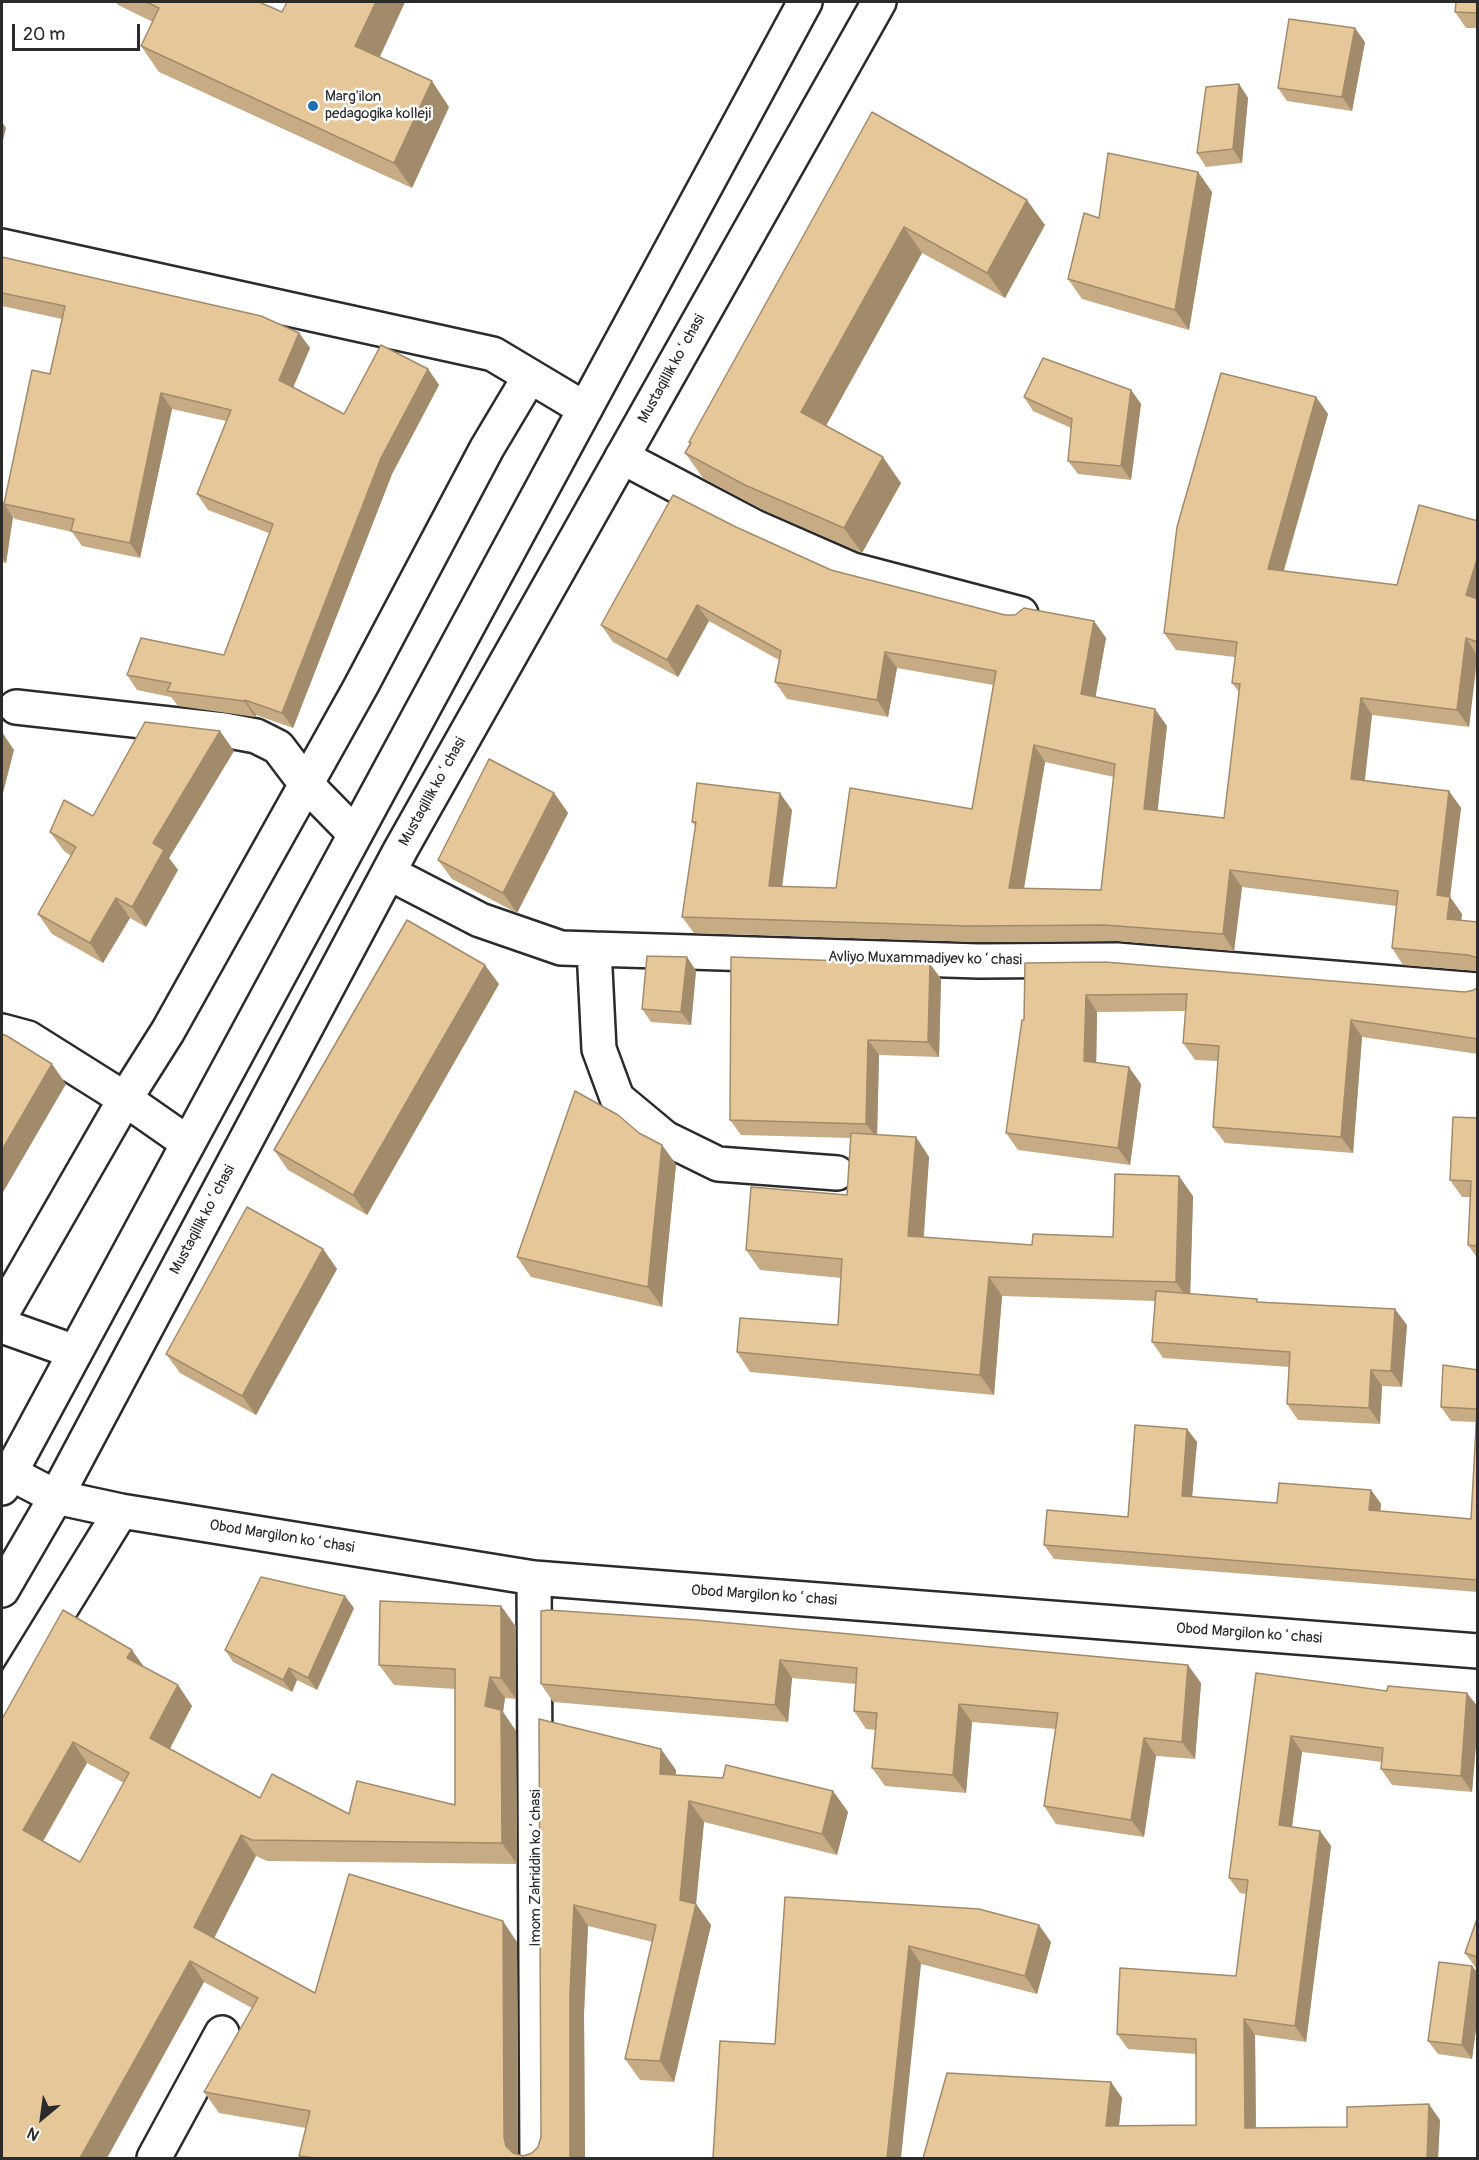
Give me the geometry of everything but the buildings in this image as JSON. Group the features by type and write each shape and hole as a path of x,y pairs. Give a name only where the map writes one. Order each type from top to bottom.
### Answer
{"street":[{"path":"6,1480 805,2"},
{"name":"Mustaqillik koʻchasi","path":"2,1590 56,1497 388,873 879,2"},
{"path":"2,246 493,354 585,409"},
{"path":"2,1314 125,1099 168,1031 361,687 487,448 530,376"},
{"path":"622,457 755,527 853,570 1021,614"},
{"path":"16,706 224,730 256,736 278,747 306,784 355,834"},
{"name":"Avliyo Muxammadiyev koʻchasi","path":"388,873 480,920 561,948 979,961 1117,960 1478,990"},
{"path":"594,949 599,1049 617,1098 665,1138 718,1164 837,1173"},
{"path":"2,1031 28,1038 125,1099 188,1143"},
{"path":"2,1326 75,1352"},
{"name":"Obod Margilon koʻchasi","path":"6,1480 56,1497 121,1511 534,1578 1478,1651"},
{"path":"2,1704 121,1511"},
{"name":"Imom Zahriddin koʻchasi","path":"534,1578 537,2158"},
{"path":"154,2158 222,2033"}],"place":[{"name":"Marg'ilon pedagogika kolleji","path":"313,106"}]}
